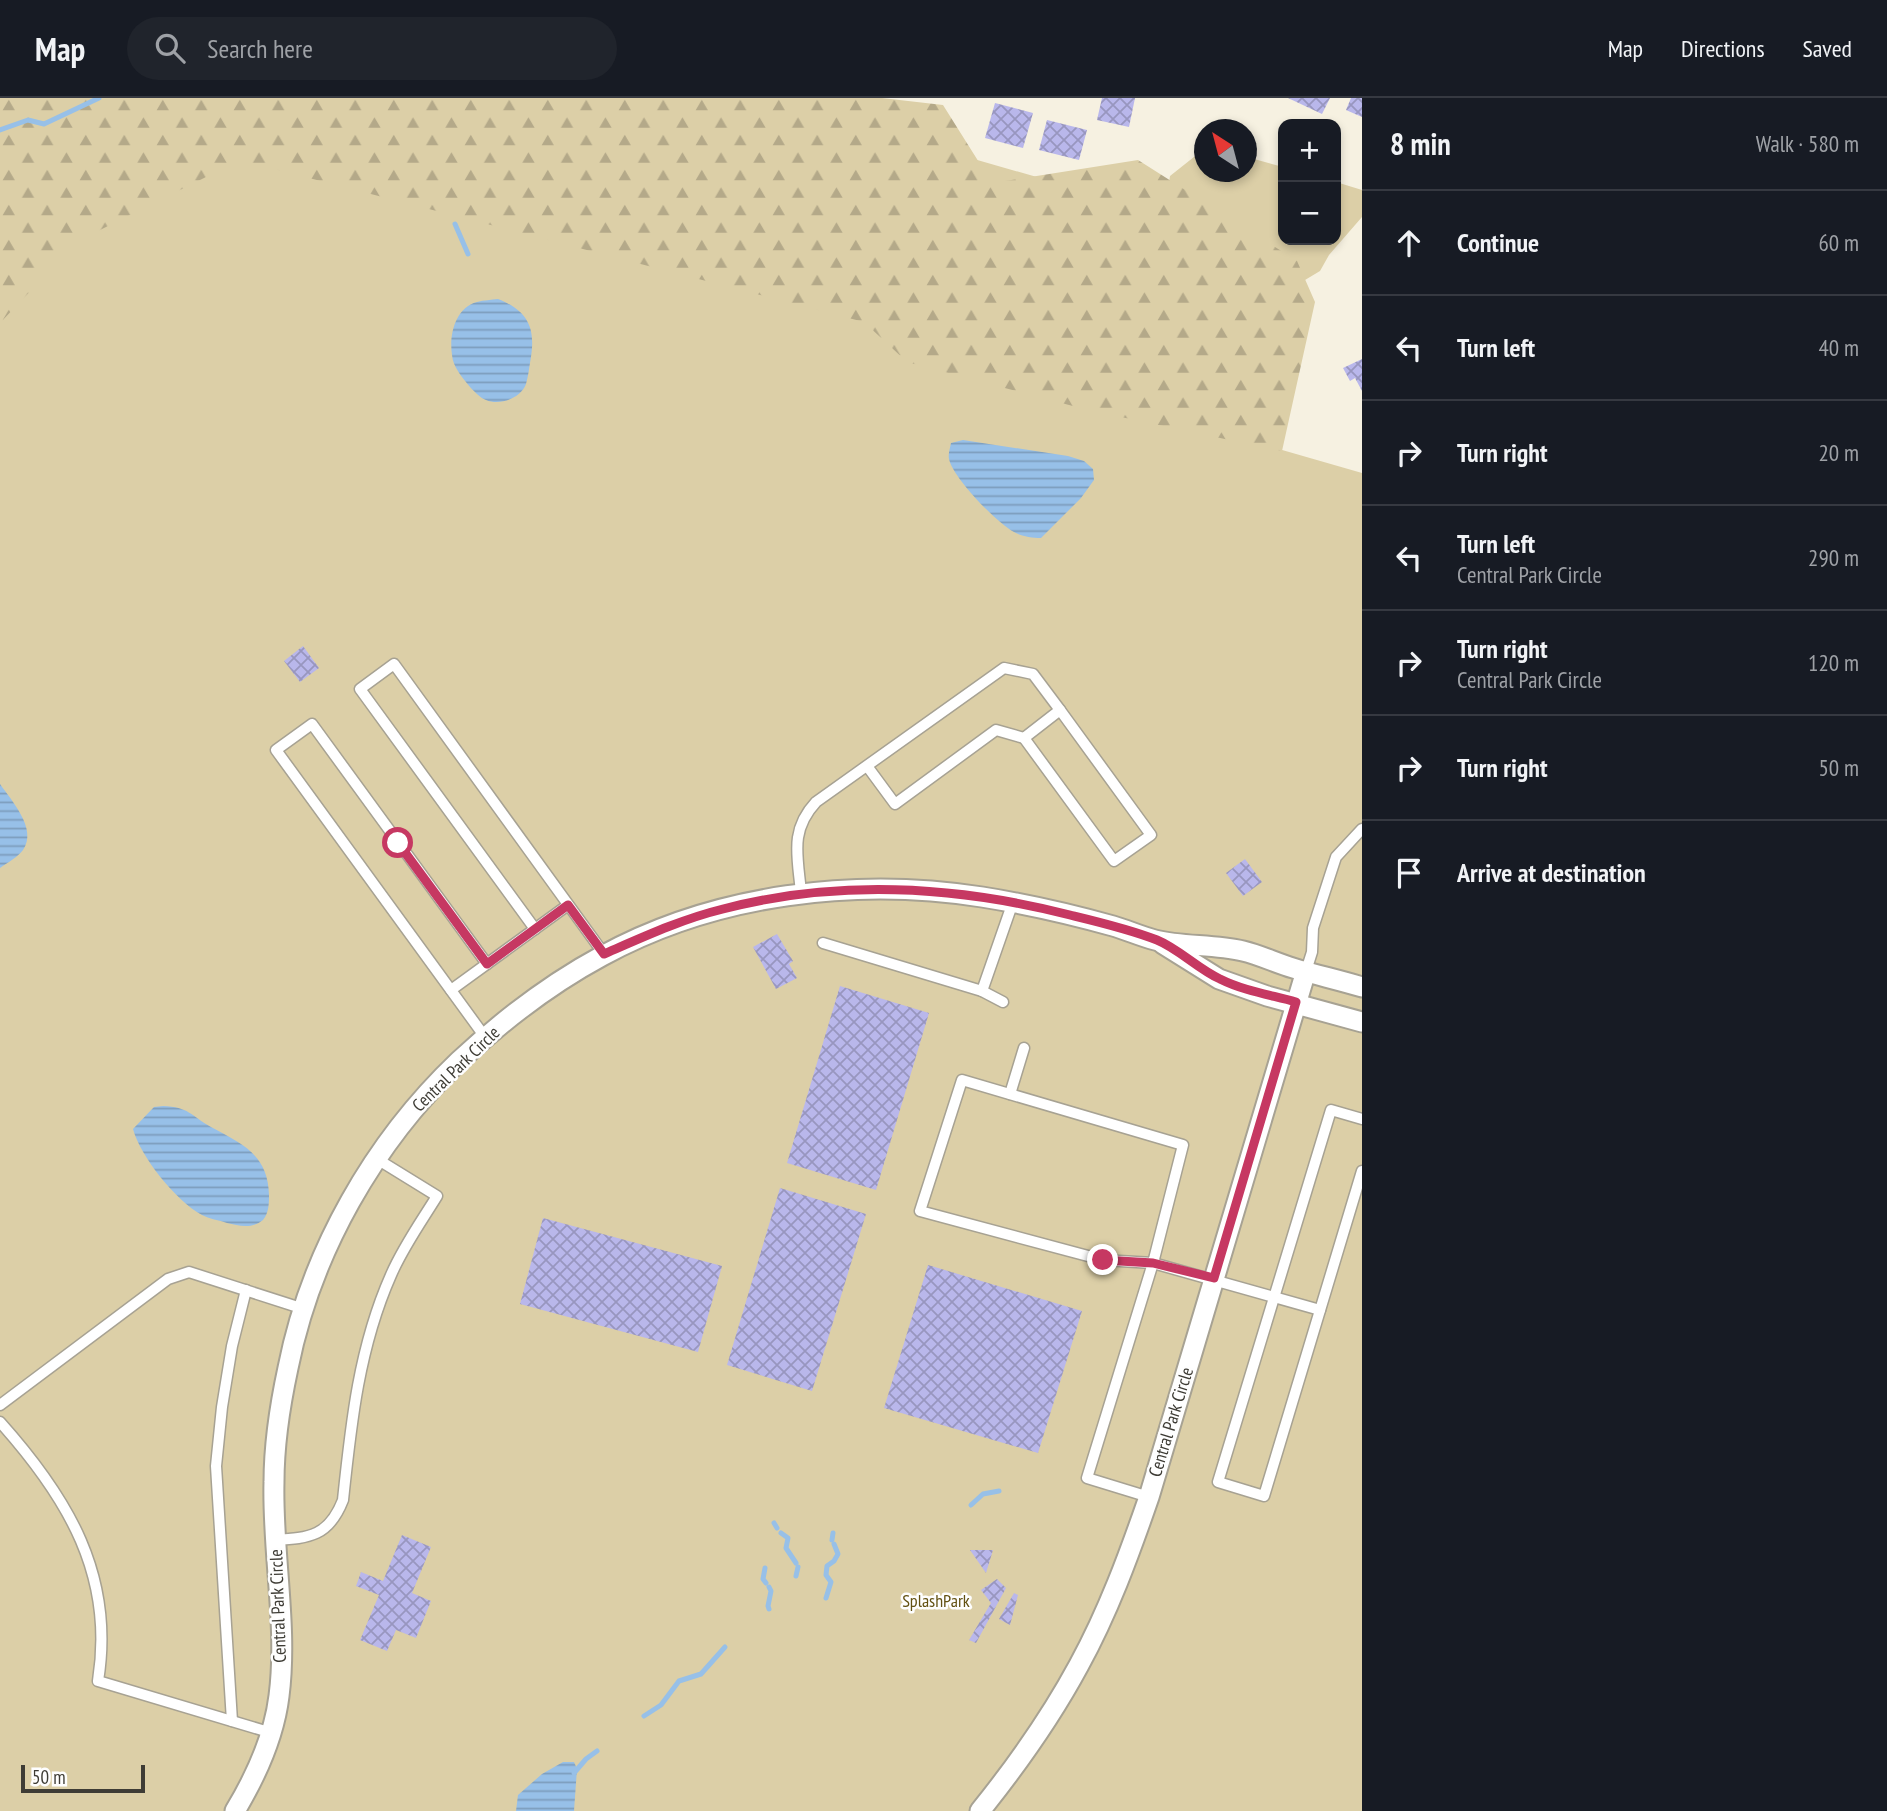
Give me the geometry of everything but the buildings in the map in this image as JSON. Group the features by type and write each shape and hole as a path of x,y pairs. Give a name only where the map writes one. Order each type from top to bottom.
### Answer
{"street":[{"name":"Central Park Circle","path":"235,1811 255,1775 272,1733 279,1696 281,1654 274,1481 278,1424 289,1361 317,1270 346,1210 377,1159 409,1115 439,1081 485,1037 551,986 604,954 660,929 723,909 802,894 865,889 917,890 1013,902 1113,926 1159,941 1245,951 1362,987"},
{"name":"Central Park Circle","path":"1159,941 1219,979 1267,996 1362,1021"},
{"name":"Central Park Circle","path":"980,1811 1045,1722 1079,1665 1124,1567 1149,1497 1306,971"}],"lane":[{"path":"535,929 360,689 394,664 604,954"},
{"path":"802,894 797,839 805,814 816,802 1004,668 1033,674 1151,835 1114,861 1024,738 996,730 895,804 867,766"},
{"path":"1024,738 1060,710"},
{"path":"485,1037 276,750 312,724 487,964"},
{"path":"1306,971 1312,951 1313,928 1336,857 1362,829"},
{"path":"982,991 1013,902"},
{"path":"451,990 568,905"},
{"path":"823,943 982,991 1003,1002"},
{"path":"1010,1094 1024,1048"},
{"path":"1149,1497 1087,1478 1153,1263 1183,1145 962,1080 920,1211 1103,1260 1153,1263 1214,1278 1320,1310"},
{"path":"1362,1119 1331,1110 1218,1482 1264,1496 1362,1171"},
{"path":"275,1540 306,1538 319,1533 338,1514 343,1500 358,1379 370,1334 391,1275 412,1234 437,1196 377,1159"},
{"path":"0,1405 168,1279 188,1272 304,1309"},
{"path":"232,1721 216,1466 230,1358 246,1290"},
{"path":"0,1422 47,1481 71,1520 90,1562 102,1609 99,1681 272,1733"}],"green space":[{"name":"SplashPark","path":"0,98 908,140 1148,209 1104,399 1362,473 1362,1811 0,1811"},
{"path":"0,98 882,98 943,105 992,183 1138,160 1297,261 1315,302 1282,451 1088,410 907,362 864,322 240,160 78,241 0,323"},
{"path":"1194,157 1194,182 1257,182 1257,160 1278,166 1278,245 1338,245 1320,271 1285,292 1165,209 1170,176"},
{"path":"1341,184 1362,190 1362,217 1341,241"}],"water":[{"path":"498,299 518,310 529,324 532,352 526,384 520,393 503,401 492,402 477,394 461,376 456,368 451,347 455,323 463,310 477,302"},
{"path":"963,440 1068,456 1084,461 1093,469 1094,480 1081,498 1041,538 1024,536 997,519 958,477 949,459 949,453 951,443"},
{"path":"0,784 21,815 27,842 23,850 0,868"},
{"path":"163,1106 189,1112 251,1152 264,1169 267,1181 269,1205 263,1220 245,1226 208,1218 181,1199 160,1177 143,1152 133,1129 154,1107"},
{"path":"563,1762 574,1762 577,1769 574,1811 516,1811 518,1795 542,1774"}],"waterway":[{"path":"0,130 28,120 44,124 99,98"},
{"path":"455,224 468,254"},
{"path":"971,1505 983,1494 999,1491"},
{"path":"774,1523 777,1528"},
{"path":"781,1533 788,1538 786,1548 796,1563"},
{"path":"832,1540 833,1533"},
{"path":"826,1598 831,1582 826,1575 827,1566 838,1554 834,1544"},
{"path":"796,1576 798,1567"},
{"path":"765,1568 763,1579 766,1583"},
{"path":"769,1587 769,1609"},
{"path":"644,1716 661,1705 679,1681 701,1674 725,1647"},
{"path":"574,1773 597,1751"}],"route":[{"path":"398,843 487,964 568,905 604,954 660,929 723,909 802,894 865,889 917,890 979,896 1035,906 1113,926 1159,941 1219,979 1267,996 1296,1002 1214,1278 1153,1263 1103,1260"}]}
